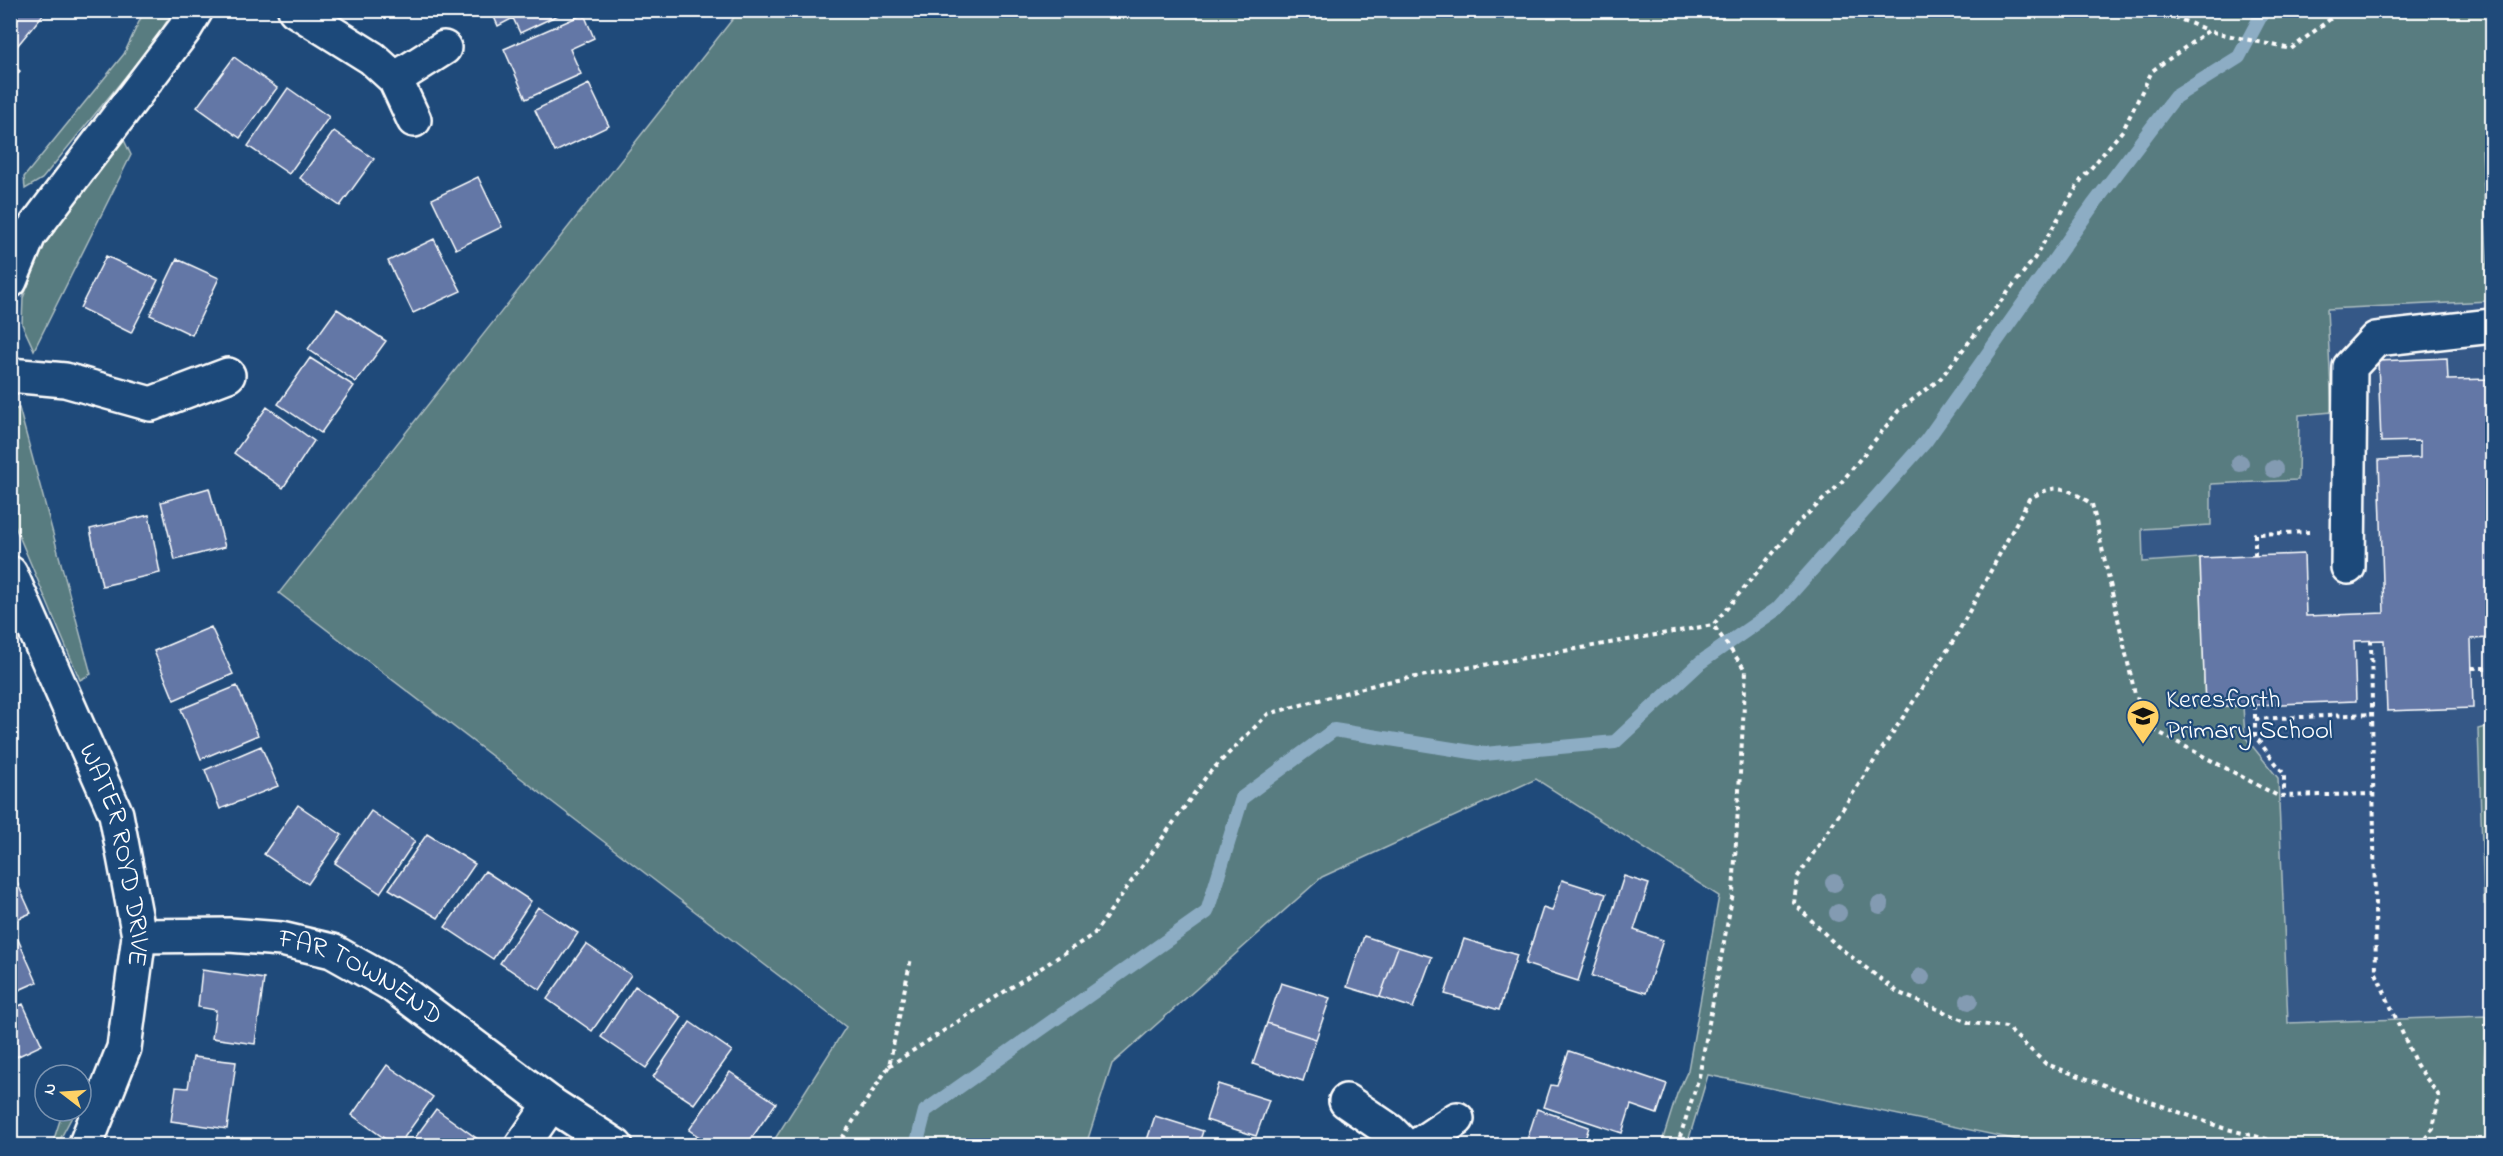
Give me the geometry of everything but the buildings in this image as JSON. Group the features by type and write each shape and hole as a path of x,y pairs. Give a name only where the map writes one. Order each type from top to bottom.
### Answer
{"street":[{"path":"10,281 20,229 184,30 196,10"},
{"path":"295,10 372,58 395,79 414,120"},
{"path":"395,79 444,48"},
{"path":"2348,567 2350,367 2376,339 2493,326"},
{"path":"10,375 65,380 151,404 228,375"},
{"name":"WATER ROYD DRIVE","path":"10,573 116,814 139,936 124,1048 85,1146"},
{"name":"FAR TOWNEND","path":"139,936 229,935 281,939 332,951 391,984 551,1104 616,1146"},
{"path":"1346,1101 1390,1131 1405,1146"},
{"path":"522,1146 551,1104"},
{"path":"1417,1146 1457,1119"}],"path":[{"path":"2157,10 2208,31 2291,49 2342,10"},
{"path":"889,1066 1094,934 1208,774 1268,714 1382,683 1713,625 1798,522 1840,484 1899,410 1940,379 2034,259 2081,180 2123,130 2152,71 2208,31"},
{"path":"2294,1146 2223,1128 2046,1064 2006,1027 1970,1023 1899,993 1836,945 1794,903 1797,878 1954,640 2029,499 2048,488 2069,490 2092,504 2135,694 2156,731 2278,796 2373,794"},
{"path":"2255,555 2254,534 2348,531"},
{"path":"1677,1146 1699,1077 1732,893 1746,670 1713,625"},
{"path":"2371,640 2376,973 2416,1064 2439,1096 2433,1129 2419,1146"},
{"path":"2472,668 2493,668"},
{"path":"2255,705 2256,736 2284,774 2284,796"},
{"path":"2255,719 2373,714"},
{"path":"837,1146 889,1066 911,958"}],"shaded area":[{"name":"Keresforth Primary School","path":"2492,301 2492,1145 2046,1145 1779,671 2306,310"}],"green space":[{"path":"144,11 173,11 157,38 42,179 25,189 24,177 124,54"},
{"path":"739,11 2492,11 2492,149 2482,150 2489,301 2327,309 2332,412 2299,415 2298,480 2211,484 2211,525 2142,529 2143,562 2200,558 2205,706 2243,706 2245,737 2278,778 2288,1023 2486,1016 2484,1064 2492,1064 2492,1145 2042,1145 1708,1075 1687,1145 1661,1145 1677,1094 1688,1070 1719,896 1536,779 1322,877 1112,1064 1086,1145 771,1145 846,1027 279,593"},
{"path":"124,140 131,155 34,350 22,324 23,298 46,241"},
{"path":"19,408 91,674 80,680 11,517 11,411"},
{"path":"2492,725 2492,905 2484,904 2478,729"},
{"path":"59,1123 69,1123 57,1145 52,1145"}],"waterway":[{"path":"916,1146 925,1111 1207,912 1242,798 1334,730 1484,754 1615,742 1701,662 1777,609 1926,441 2093,205 2175,97 2239,57 2264,10"}],"place":[{"name":"Keresforth Primary School","path":"2143,745"}]}
